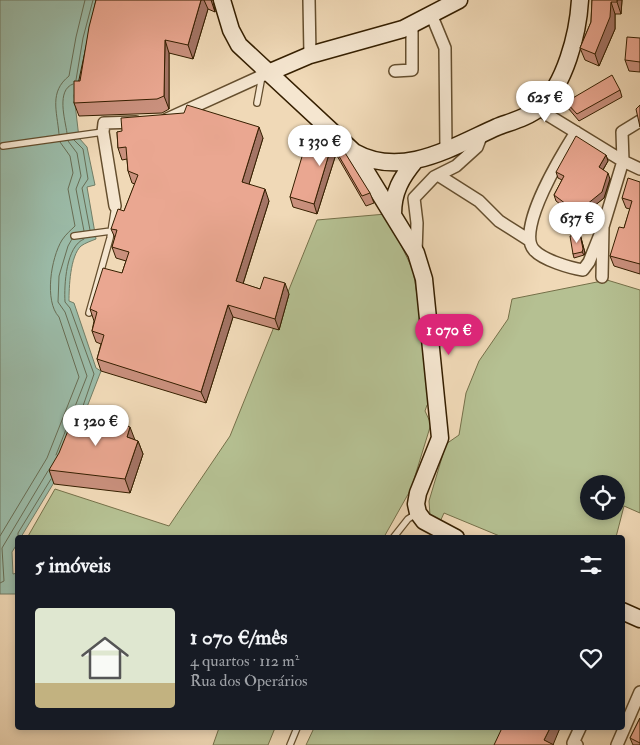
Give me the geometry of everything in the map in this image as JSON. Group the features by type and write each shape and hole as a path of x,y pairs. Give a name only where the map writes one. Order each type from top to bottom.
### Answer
{"street":[{"path":"222,0 231,30 239,46 265,74 354,152 416,253 424,279 440,438 418,493 418,513 424,522 450,535"},
{"path":"115,206 103,132 104,123 164,120 310,55 403,29 459,0"},
{"path":"354,152 378,162 415,162 538,109 558,84 578,24 580,0"},
{"path":"309,3 310,55"},
{"path":"431,14 445,48 446,149"},
{"path":"395,71 412,70 412,24"},
{"path":"538,109 623,161 640,169"},
{"path":"438,175 479,202 499,221 529,240 534,250 569,268 583,270 589,262 603,227 623,161 622,132 640,121"},
{"path":"529,240 537,203 555,166 576,132"},
{"path":"416,253 417,223 414,198 438,175 456,166 477,147 482,134"},
{"path":"393,214 396,190 415,162"},
{"path":"602,276 603,227"},
{"path":"625,612 640,619"},
{"path":"625,727 640,692"},
{"path":"577,745 573,743 579,730"},
{"path":"617,745 624,730"}],"lane":[{"path":"257,103 265,74"},
{"path":"3,146 103,132"},
{"path":"89,313 111,231 115,206"},
{"path":"74,236 111,231"},
{"path":"396,535 408,519 418,513"},
{"path":"290,745 296,730"}],"shaded area":[{"path":"386,214 413,270 434,400 427,405 425,411 431,424 411,489 385,535 29,535 55,489 169,526 230,436 317,220"},
{"path":"607,280 640,290 640,513 625,506 625,475 580,475 580,520 620,520 617,535 497,535 444,513 439,524 430,515 429,501 446,444 459,435 466,393 479,361 508,319 512,299"},
{"path":"218,730 274,730 268,745 213,745"},
{"path":"313,730 559,730 552,745 306,745"}],"water":[{"path":"0,0 105,0 89,72 74,95 79,138 87,147 95,185 87,187 96,239 81,246 77,251 74,257 69,288 69,301 74,303 96,368 101,371 64,466 22,535 15,535 15,547 12,552 15,594 0,594"}],"building":[{"path":"96,0 201,0 188,45 165,40 164,96 157,99 74,103 74,81 80,81 89,27"},
{"path":"592,0 617,0 617,2 611,2 610,17 595,54 580,48 591,22"},
{"path":"627,37 640,38 640,62 625,60"},
{"path":"612,75 620,90 577,114 566,102"},
{"path":"187,105 259,127 242,182 265,189 236,281 260,289 264,277 285,283 275,319 228,305 201,392 97,359 104,335 92,331 97,312 90,309 103,268 122,273 129,252 112,247 117,230 111,229 118,209 124,211 138,175 128,171 126,147 118,148 117,132 122,131 121,118 184,113"},
{"path":"640,105 640,127 636,109"},
{"path":"318,126 342,148 370,193 362,196 332,144 314,204 290,197 309,133"},
{"path":"576,136 606,155 599,167 608,173 602,192 570,218 561,209 566,204 554,195 564,176 556,172"},
{"path":"628,178 640,182 640,264 610,256 619,227 624,228 632,201 622,198"},
{"path":"580,234 582,252 573,254 570,236"},
{"path":"78,406 130,427 127,437 138,441 125,479 49,470 59,453"},
{"path":"640,718 640,743 630,738"},
{"path":"501,730 549,730 544,740 554,745 494,745"}]}
